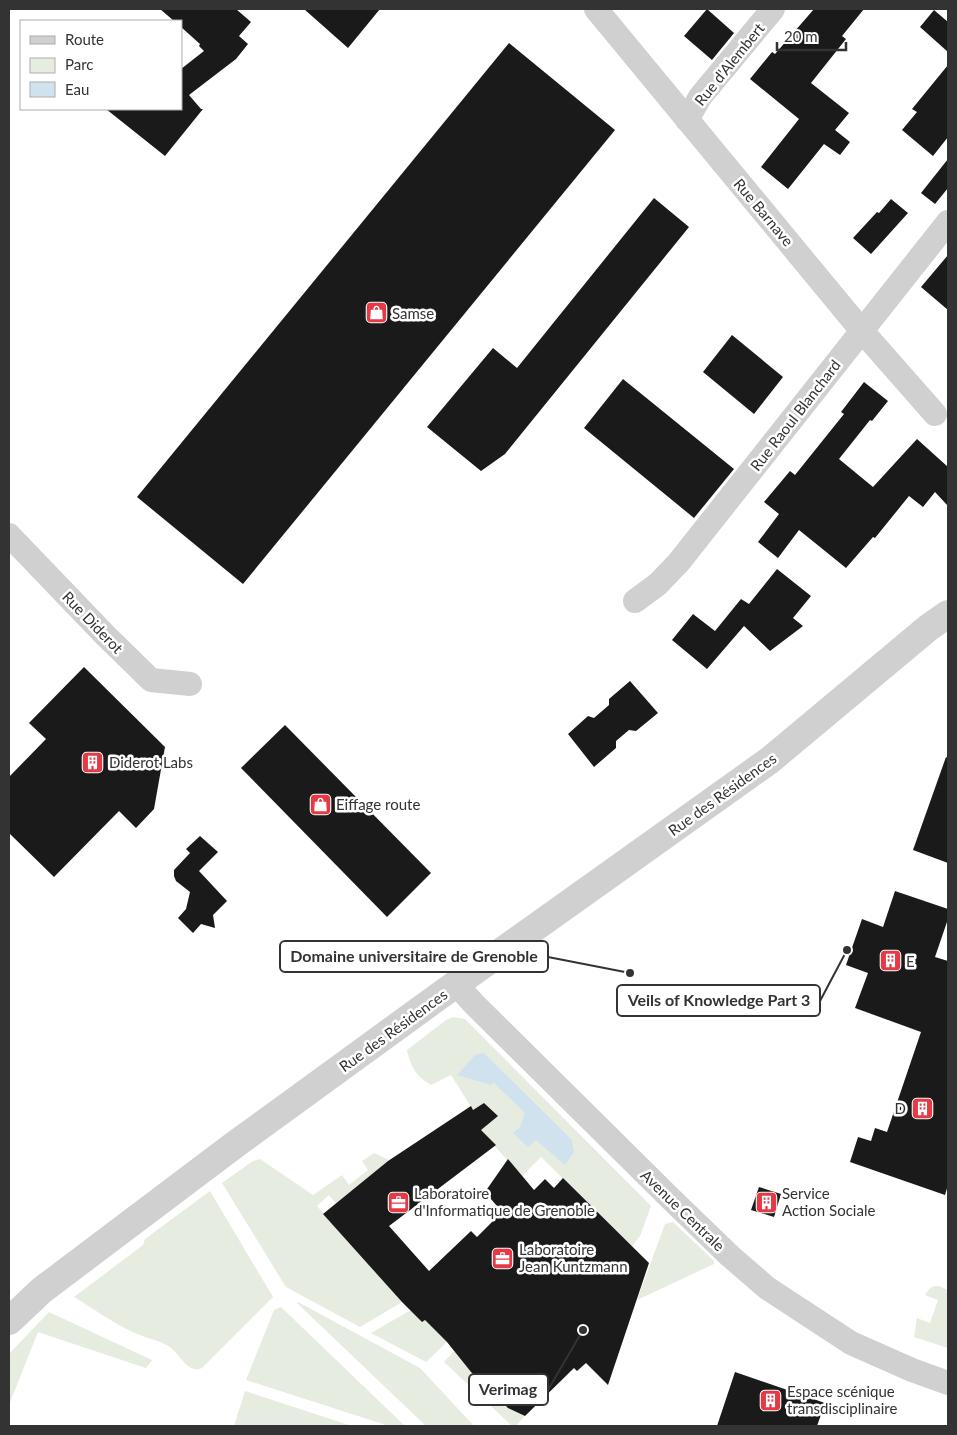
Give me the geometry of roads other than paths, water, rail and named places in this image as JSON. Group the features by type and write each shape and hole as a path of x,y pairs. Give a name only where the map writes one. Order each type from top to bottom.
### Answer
{"street":[{"name":"Rue Barnave","path":"596,9 862,331 935,414"},
{"name":"Rue d'Alembert","path":"687,120 700,97 773,9"},
{"name":"Rue Raoul Blanchard","path":"635,601 658,584 679,562 948,222"},
{"name":"Rue Diderot","path":"9,535 151,680 190,684"},
{"name":"Rue des Résidences","path":"853,691 948,594"},
{"name":"Rue des Résidences","path":"9,1320 42,1290 198,1172 456,984 770,760 928,628 948,614"},
{"name":"Avenue Centrale","path":"456,984 677,1205 730,1256 767,1288 851,1343 912,1370 948,1383"}],"water":[{"path":"484,1053 572,1140 574,1152 565,1165 536,1140 528,1147 513,1133 520,1127 525,1113 494,1083 491,1085 457,1075 475,1055"}],"place":[{"name":"Samse","path":"376,313"},
{"name":"Diderot Labs","path":"93,762"},
{"name":"Eiffage route","path":"320,804"},
{"name":"Veils of Knowledge Part 3","path":"847,950"},
{"name":"E","path":"890,961"},
{"name":"Domaine universitaire de Grenoble","path":"630,973"},
{"name":"D","path":"922,1108"},
{"name":"Laboratoire d'Informatique de Grenoble","path":"398,1202"},
{"name":"Service Action Sociale","path":"766,1202"},
{"name":"Laboratoire Jean Kuntzmann","path":"503,1258"},
{"name":"Verimag","path":"583,1330"},
{"name":"Espace scénique transdisciplinaire","path":"771,1400"}]}
